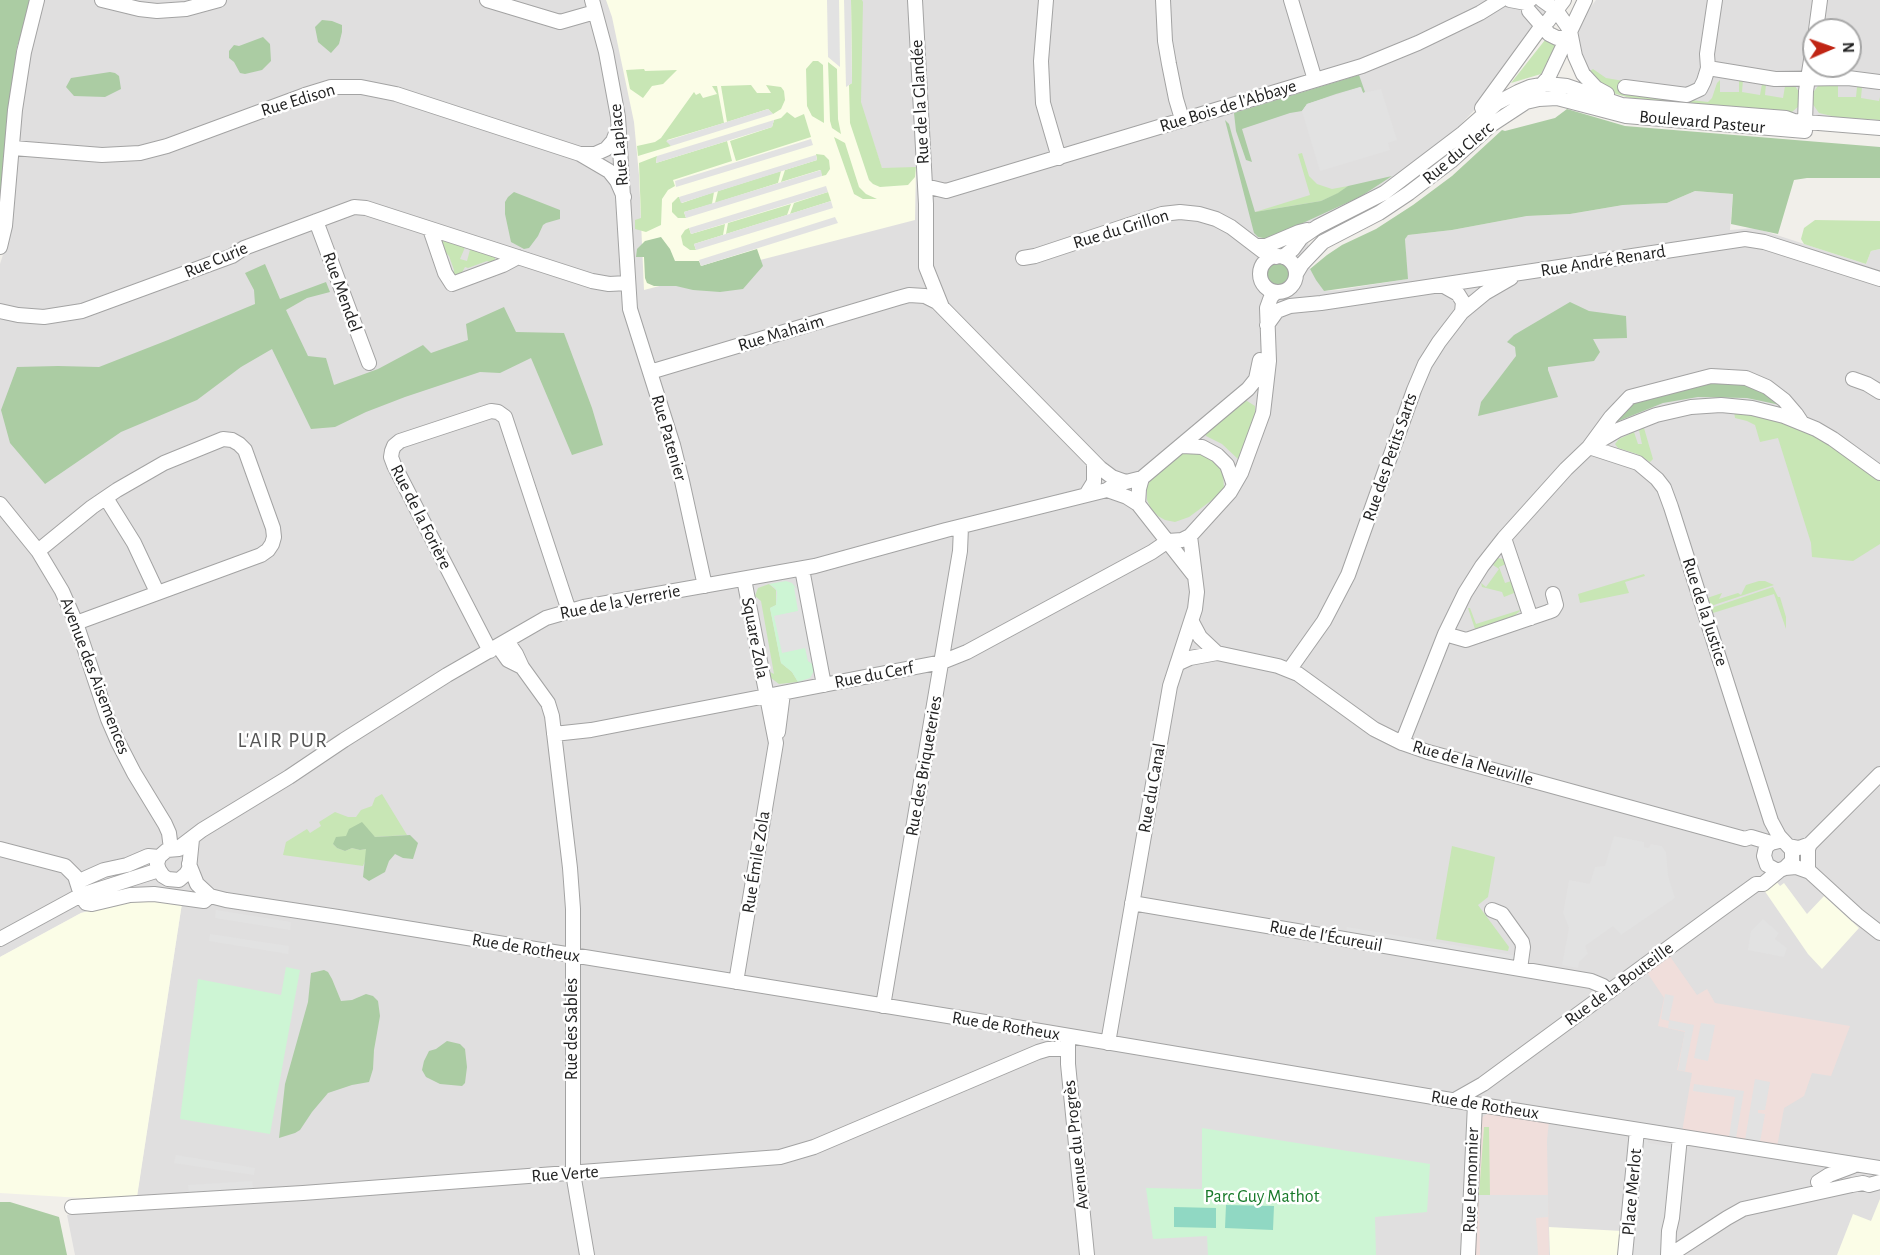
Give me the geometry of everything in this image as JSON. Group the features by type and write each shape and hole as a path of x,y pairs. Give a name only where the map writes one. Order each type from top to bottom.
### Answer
{"street":[{"path":"0,247 5,226 15,110 24,52 37,0"},
{"path":"102,0 139,9 174,11 198,7 219,0"},
{"path":"488,0 560,22 594,6"},
{"name":"Rue de la Glandée","path":"915,0 926,204"},
{"path":"1046,0 1041,61 1043,102 1047,123 1059,158"},
{"path":"1163,0 1165,41 1182,119"},
{"path":"1291,0 1315,80"},
{"name":"Rue Bois de l'Abbaye","path":"925,186 946,191 1370,63 1477,15 1501,0"},
{"path":"1510,0 1528,5 1541,27 1553,36 1561,39 1568,34"},
{"path":"1542,0 1560,5 1568,34"},
{"path":"1543,84 1585,0"},
{"path":"1625,87 1687,95 1695,93 1703,85 1708,68 1707,54 1715,0"},
{"path":"1818,18 1820,0"},
{"path":"1528,5 1534,24 1533,39"},
{"name":"Rue du Clerc","path":"1463,133 1466,125 1477,114 1560,5"},
{"name":"Rue Laplace","path":"594,6 612,81 619,124 628,288"},
{"name":"Boulevard Pasteur","path":"1568,34 1575,56 1589,81 1596,88 1627,104"},
{"path":"1708,68 1775,79 1855,79 1880,82"},
{"path":"1805,122 1806,91 1809,78"},
{"name":"Rue du Clerc","path":"1295,278 1302,264 1323,242 1379,213 1423,183 1491,125 1526,102 1543,84"},
{"name":"Rue du Clerc","path":"1280,257 1293,249 1301,238 1312,231 1384,193 1502,100 1543,84"},
{"name":"Boulevard Pasteur","path":"1543,84 1567,86 1622,105 1880,128"},
{"name":"Rue Edison","path":"13,148 113,155 140,153 167,146 305,95 331,87 344,87 382,90 580,154 596,158 610,156 622,163"},
{"name":"Boulevard Pasteur","path":"1526,102 1557,98 1626,116 1880,137"},
{"path":"619,124 610,146 596,158 614,176 624,197"},
{"name":"Rue Bois de l'Abbaye","path":"926,204 936,202 946,191"},
{"path":"926,204 927,267 943,308"},
{"name":"Rue Curie","path":"0,311 44,317 82,311 232,256 244,248 347,208 359,207 592,281 628,288"},
{"name":"Rue du Grillon","path":"1023,258 1171,213 1199,214 1216,219 1265,253 1280,257"},
{"name":"Rue Mendel","path":"316,221 369,363"},
{"path":"430,229 445,273 452,284 518,257"},
{"path":"1252,244 1266,246 1299,232 1312,231"},
{"name":"Rue André Renard","path":"1267,325 1283,308 1745,239 1772,245 1880,279"},
{"name":"Rue du Grillon","path":"1252,244 1261,268"},
{"path":"1280,257 1292,264 1303,296 1314,303 1275,290 1260,278 1261,268 1267,260 1280,257"},
{"path":"927,267 913,295 932,298 1094,462 1116,479 1126,482"},
{"name":"Rue des Petits Sarts","path":"1290,669 1324,621 1341,591 1419,377 1439,342 1462,312 1485,293 1524,273"},
{"path":"1168,541 1182,540 1190,536 1222,501 1241,473 1263,413 1264,352 1261,308 1275,290 1291,287 1295,278"},
{"path":"1442,285 1458,294 1462,302 1462,312"},
{"name":"Rue Patenier","path":"628,288 632,318 682,481 705,586"},
{"path":"1138,504 1142,478 1253,384 1264,352 1267,308 1275,290"},
{"name":"Rue Mahaim","path":"650,372 913,295"},
{"path":"1402,743 1445,634 1474,578 1504,538 1589,447 1611,417 1630,397 1711,376 1746,378 1767,387 1784,400 1802,423"},
{"path":"1853,379 1880,392"},
{"path":"1589,447 1618,430 1656,415 1691,406 1721,405 1752,408 1802,423 1833,439 1880,473"},
{"name":"Rue de la Forière","path":"498,646 394,465 391,457 392,451 400,441 491,411 498,412 505,417 569,611"},
{"path":"38,551 106,498 156,467 223,439 232,440 244,450 273,528 274,537 268,550 261,555 76,623"},
{"path":"1182,446 1202,447 1217,455 1227,465 1234,485"},
{"name":"Rue de la Justice","path":"1589,447 1638,463 1657,478 1664,488 1771,823 1789,857"},
{"path":"1094,462 1096,491"},
{"path":"1096,491 1108,480 1105,472"},
{"name":"Rue de la Verrerie","path":"0,939 79,888 166,856 202,830 289,777 353,734 546,618 569,611 802,569 1142,478"},
{"path":"1096,491 1127,497 1138,504 1194,574"},
{"path":"106,498 134,543 157,592"},
{"name":"Avenue des Aisemences","path":"3,507 38,551 62,591 76,623 118,742 169,833 166,856"},
{"name":"Rue des Briqueteries","path":"883,1006 942,662 960,551 961,527"},
{"name":"Rue du Canal","path":"1108,1043 1170,686 1192,622 1197,592 1190,536"},
{"path":"1504,538 1531,618"},
{"name":"Rue du Cerf","path":"554,734 591,730 942,662 967,652 1152,552 1168,541"},
{"path":"802,569 824,685"},
{"name":"Square Zola","path":"744,579 767,696"},
{"path":"1445,634 1466,640 1548,612 1555,608 1553,594"},
{"path":"1192,622 1200,637 1216,653"},
{"name":"Rue des Sables","path":"498,646 516,654 522,667 548,703 552,716 572,889 573,1173 587,1255"},
{"name":"Rue de la Neuville","path":"1177,664 1190,658 1216,653 1290,669 1374,729 1402,743 1428,752 1771,843"},
{"name":"Rue Émile Zola","path":"736,982 783,693"},
{"name":"Rue Émile Zola","path":"767,696 776,742"},
{"path":"1809,870 1809,846 1880,774"},
{"path":"1751,839 1765,834 1771,823"},
{"name":"Rue de la Justice","path":"1771,823 1771,843"},
{"path":"179,879 186,874 192,839"},
{"name":"Rue de la Neuville","path":"1751,839 1764,856"},
{"name":"Rue de la Bouteille","path":"1771,843 1777,841 1789,857"},
{"path":"1756,884 1766,847 1771,843"},
{"name":"Rue de la Bouteille","path":"1453,1101 1480,1087 1756,884 1763,884 1798,848 1809,846"},
{"path":"0,849 65,866 71,870 86,903 154,894 208,900 210,896 197,884 163,876 166,856 183,852 197,884"},
{"path":"1764,856 1767,865 1776,870 1789,857 1796,867 1809,870 1857,915 1880,933"},
{"name":"Rue de Rotheux","path":"210,896 1038,1031 1068,1042 1108,1043 1815,1159 1864,1181 1880,1168"},
{"name":"Rue de l'Écureuil","path":"1132,903 1591,981 1603,986 1609,992"},
{"path":"1492,909 1502,914 1522,942 1520,969"},
{"path":"1038,1031 1040,1043 1038,1052"},
{"name":"Rue Verte","path":"72,1207 303,1193 789,1156 1038,1052 1068,1042"},
{"name":"Avenue du Progrès","path":"1068,1042 1087,1255"},
{"path":"1475,1104 1471,1098 1480,1087 1494,1107"},
{"name":"Rue Lemonnier","path":"1468,1255 1475,1104"},
{"name":"Place Merlot","path":"1625,1255 1637,1130"},
{"path":"1669,1255 1669,1231 1680,1137"},
{"path":"1815,1159 1864,1181"},
{"path":"1815,1159 1821,1187"},
{"path":"1821,1187 1840,1171"},
{"path":"1669,1255 1743,1209 1821,1187 1864,1181"}],"shaded area":[{"path":"44,0 1556,0 1480,104 1446,140 1381,188 1307,226 1310,269 1324,291 1407,279 1405,238 1408,235 1452,230 1527,216 1570,214 1623,205 1667,203 1695,191 1733,194 1730,230 1755,228 1866,264 1871,251 1880,249 1880,1255 75,1255 67,1215 135,1208 182,903 115,904 81,913 0,957 0,264 8,239 14,200 28,55"},
{"path":"606,0 860,0 860,102 882,169 916,168 915,220 644,290 639,175 634,122 612,17"},
{"path":"827,0 839,0 840,67 828,57"},
{"path":"844,0 851,0 852,83 846,87"},
{"path":"1596,0 1880,0 1880,121 1634,99 1607,91 1591,76 1579,55 1575,35 1584,16"},
{"path":"1361,87 1363,93 1381,89 1397,140 1388,143 1390,150 1320,171 1302,111 1307,104"},
{"path":"768,109 773,114 671,146 666,141"},
{"path":"774,120 772,127 656,163 657,156"},
{"path":"811,139 813,145 676,187 675,181"},
{"path":"816,155 817,160 681,203 679,197"},
{"path":"821,170 822,176 686,218 684,212"},
{"path":"826,186 828,192 691,234 689,228"},
{"path":"831,201 833,208 696,250 694,244"},
{"path":"835,217 838,223 701,266 699,260"},
{"path":"794,587 802,592 817,667 808,661 805,648 782,653 774,616 798,611"},
{"path":"1614,836 1644,842 1644,847 1649,848 1651,844 1662,846 1666,852 1668,876 1675,898 1621,935 1613,926 1585,946 1588,954 1579,962 1578,968 1562,965 1569,928 1563,913 1569,880 1590,884 1595,867 1605,866"},
{"path":"1776,881 1780,886 1784,883 1807,914 1824,896 1859,928 1822,969 1808,954 1764,890"},
{"path":"157,899 182,903 137,1197 98,1199 0,1193 0,957 81,913 115,904"},
{"path":"216,910 291,922 290,930 215,918"},
{"path":"1763,919 1779,933 1775,939 1787,948 1784,957 1748,950 1751,931"},
{"path":"1347,927 1530,958 1529,966 1346,935"},
{"path":"210,934 289,946 288,954 209,941"},
{"path":"1669,955 1697,995 1707,989 1715,1003 1850,1026 1831,1076 1812,1073 1804,1096 1784,1108 1777,1147 1682,1132 1692,1073 1677,1070 1685,1032 1658,1026 1664,998 1646,971"},
{"path":"1665,994 1674,996 1669,1020 1694,1025 1685,1071 1678,1070 1685,1031 1668,1028 1669,1021 1661,1019"},
{"path":"1701,1023 1715,1025 1708,1061 1694,1058"},
{"path":"1755,1079 1770,1082 1765,1110 1758,1110 1758,1113 1765,1114 1760,1142 1745,1140"},
{"path":"1694,1084 1744,1091 1736,1138 1729,1137 1735,1097 1693,1091"},
{"path":"1493,1113 1549,1120 1547,1141 1549,1255 1473,1255 1481,1118"},
{"path":"1648,1138 1648,1143 1673,1147 1664,1255 1630,1255 1641,1140"},
{"path":"176,1155 255,1168 254,1175 174,1163"},
{"path":"252,1181 253,1189 189,1194 188,1185"},
{"path":"1479,1195 1548,1195 1548,1217 1536,1218 1538,1255 1480,1255"},
{"path":"1880,1199 1880,1255 1837,1255 1853,1214 1871,1221"},
{"path":"1549,1227 1622,1231 1620,1255 1550,1255"}],"green space":[{"path":"0,0 32,0 17,47 0,217"},
{"path":"851,0 862,0 863,2 861,102 882,168 916,167 915,177 908,185 880,187 869,180 850,123"},
{"path":"322,20 342,25 339,44 331,53 318,42 315,27"},
{"path":"263,37 270,44 271,61 262,70 240,73 229,58 229,51 234,45 239,46"},
{"path":"1545,40 1556,45 1541,74 1511,83"},
{"path":"813,61 818,61 823,65 824,123 812,116 807,106 806,69"},
{"path":"828,62 837,69 838,119 841,134 832,128 830,121"},
{"path":"644,69 645,71 677,70 663,84 652,86 643,98 630,89 626,70"},
{"path":"1593,69 1606,78 1624,81 1624,92 1708,102 1720,80 1720,92 1739,92 1739,80 1743,80 1742,92 1760,95 1762,84 1766,84 1765,95 1783,98 1785,86 1795,86 1801,95 1800,105 1792,112 1787,112 1638,100 1608,90 1593,76 1590,71"},
{"path":"110,72 119,76 121,89 105,97 74,96 66,87 71,78"},
{"path":"1359,75 1365,92 1363,93 1360,87 1336,94 1307,104 1302,111 1242,129 1252,162 1246,160 1236,131 1234,113"},
{"path":"751,85 757,93 771,93 766,85 781,87 785,100 781,109 773,114 768,109 727,122 721,86"},
{"path":"712,86 717,86 724,123 667,140 671,146 638,156 637,146 655,142 661,138 694,92 696,95 700,93 703,98 717,94"},
{"path":"1818,86 1838,86 1838,97 1856,97 1857,87 1862,87 1861,98 1879,101 1880,97 1880,120 1836,117 1819,113 1812,103 1812,94"},
{"path":"1567,109 1625,126 1880,147 1880,178 1794,180 1778,234 1731,224 1733,194 1695,191 1667,203 1623,205 1570,214 1527,216 1452,230 1408,235 1405,239 1408,279 1324,291 1316,280 1310,269 1327,255 1342,245 1376,229 1413,205 1452,176 1502,130 1555,118"},
{"path":"787,112 795,118 804,114 811,137 736,161 730,141 772,127 774,120 781,118"},
{"path":"1225,120 1229,124 1255,212 1321,201 1348,186 1392,176 1360,197 1268,239 1258,237 1254,233"},
{"path":"834,137 845,143 859,187 866,194 877,199 863,199 854,194"},
{"path":"727,141 732,161 673,180 675,186 668,190 662,199 661,225 646,232 635,229 635,220 641,218 639,163 657,156 656,163"},
{"path":"1302,153 1309,176 1317,184 1332,189 1348,186 1321,201 1255,212 1310,195 1298,154"},
{"path":"816,154 824,155 829,160 830,169 826,175 822,176 820,170 781,182 785,170 817,160"},
{"path":"781,171 778,183 715,203 718,191"},
{"path":"514,192 560,210 560,219 543,225 529,248 524,249 511,242 505,202"},
{"path":"714,192 712,204 684,212 686,218 678,218 672,212 672,203 678,197 682,203"},
{"path":"828,192 831,201 790,214 794,203"},
{"path":"791,204 787,215 726,234 728,223"},
{"path":"1815,220 1880,221 1880,249 1871,251 1866,264 1804,244 1801,239 1804,228"},
{"path":"725,224 723,235 694,244 696,250 690,250 683,245 681,236 689,228 691,234"},
{"path":"661,237 675,261 699,261 701,266 757,249 763,266 743,289 720,292 676,286 654,286 647,283 644,257 636,257 637,249 645,241"},
{"path":"443,240 466,245 460,259 467,261 471,246 495,256 495,262 494,264 487,261 465,267 459,278 452,277 454,270 449,256 439,246"},
{"path":"1278,261 1288,264 1291,274 1288,284 1278,287 1268,284 1265,274 1268,264"},
{"path":"265,264 280,299 326,282 330,292 307,298 286,310 308,356 326,358 334,385 378,369 423,345 431,353 468,340 466,324 504,307 516,332 564,333 603,445 572,455 531,358 500,373 480,372 405,397 335,427 311,429 272,349 241,367 197,400 121,432 45,484 10,443 1,410 17,367 99,367 255,304 254,290 245,273"},
{"path":"1570,302 1589,311 1626,316 1627,338 1593,339 1600,352 1594,361 1548,367 1558,397 1478,416 1481,402 1516,356 1515,347 1507,342 1514,335"},
{"path":"1713,381 1745,383 1767,393 1780,405 1747,398 1698,397 1663,403 1616,422 1630,403"},
{"path":"1247,401 1255,406 1255,414 1238,459 1222,444 1205,434 1242,402"},
{"path":"1734,411 1752,413 1795,425 1828,441 1880,480 1880,544 1853,561 1812,557 1811,543 1778,438 1760,442 1755,425 1735,418"},
{"path":"1644,428 1653,459 1650,462 1637,454 1618,448 1615,444 1619,439 1634,432 1638,444 1642,444 1639,430"},
{"path":"1185,453 1204,455 1215,462 1223,473 1224,488 1219,495 1189,517 1175,522 1165,520 1151,509 1147,500 1147,487 1152,477 1176,456"},
{"path":"1498,558 1503,559 1506,564 1499,567 1505,583 1511,581 1518,604 1514,593 1504,597 1502,592 1482,587 1481,583 1486,587 1499,569 1493,565"},
{"path":"1644,574 1645,576 1625,582 1629,593 1580,603 1578,594"},
{"path":"786,581 792,583 798,590 795,588 799,611 775,616 806,648 808,661 813,664 814,671 810,678 798,682 792,672 781,663 770,608 776,605 777,592 769,584"},
{"path":"1759,581 1774,585 1711,606 1708,598 1722,593 1719,599 1738,593 1741,595 1746,585"},
{"path":"769,584 776,590 776,605 770,608 781,663 792,672 798,682 779,684 771,678 770,672 774,674 761,601 755,596 758,588"},
{"path":"1773,587 1780,597 1786,617 1786,629 1774,594 1713,613 1711,608"},
{"path":"1468,608 1476,624 1520,610 1514,616 1475,629"},
{"path":"382,794 407,835 375,837 369,832 346,836 333,844 345,851 352,848 366,849 363,866 283,855 286,842 307,829 310,833 321,826 319,822 335,812 348,817 356,817 361,810 372,806 375,798"},
{"path":"362,822 375,837 410,835 418,843 413,859 395,854 389,861 385,872 369,881 363,877 366,849 352,848 345,851 333,844 336,837 346,836 349,829"},
{"path":"1452,846 1495,857 1488,897 1478,905 1509,947 1508,951 1436,939"},
{"path":"286,967 300,970 270,1134 180,1119 198,979 281,995"},
{"path":"324,970 332,979 341,1001 352,1000 366,994 378,1001 380,1016 373,1069 369,1082 328,1093 300,1130 279,1138 285,1084 308,1002 311,973"},
{"path":"447,1041 460,1044 465,1049 467,1067 465,1083 462,1086 440,1084 426,1077 422,1070 429,1051"},
{"path":"1484,1127 1489,1127 1490,1195 1479,1195"},
{"name":"Parc Guy Mathot","path":"1202,1128 1430,1164 1427,1212 1375,1217 1376,1255 1208,1255 1207,1236 1153,1239 1146,1188 1202,1189"},
{"path":"0,1202 10,1202 59,1217 67,1255 0,1255"},
{"path":"1226,1205 1274,1206 1273,1230 1225,1228"},
{"path":"1174,1207 1216,1208 1216,1228 1174,1227"}],"district":[{"name":"L'AIR PUR","path":"283,741"}]}
